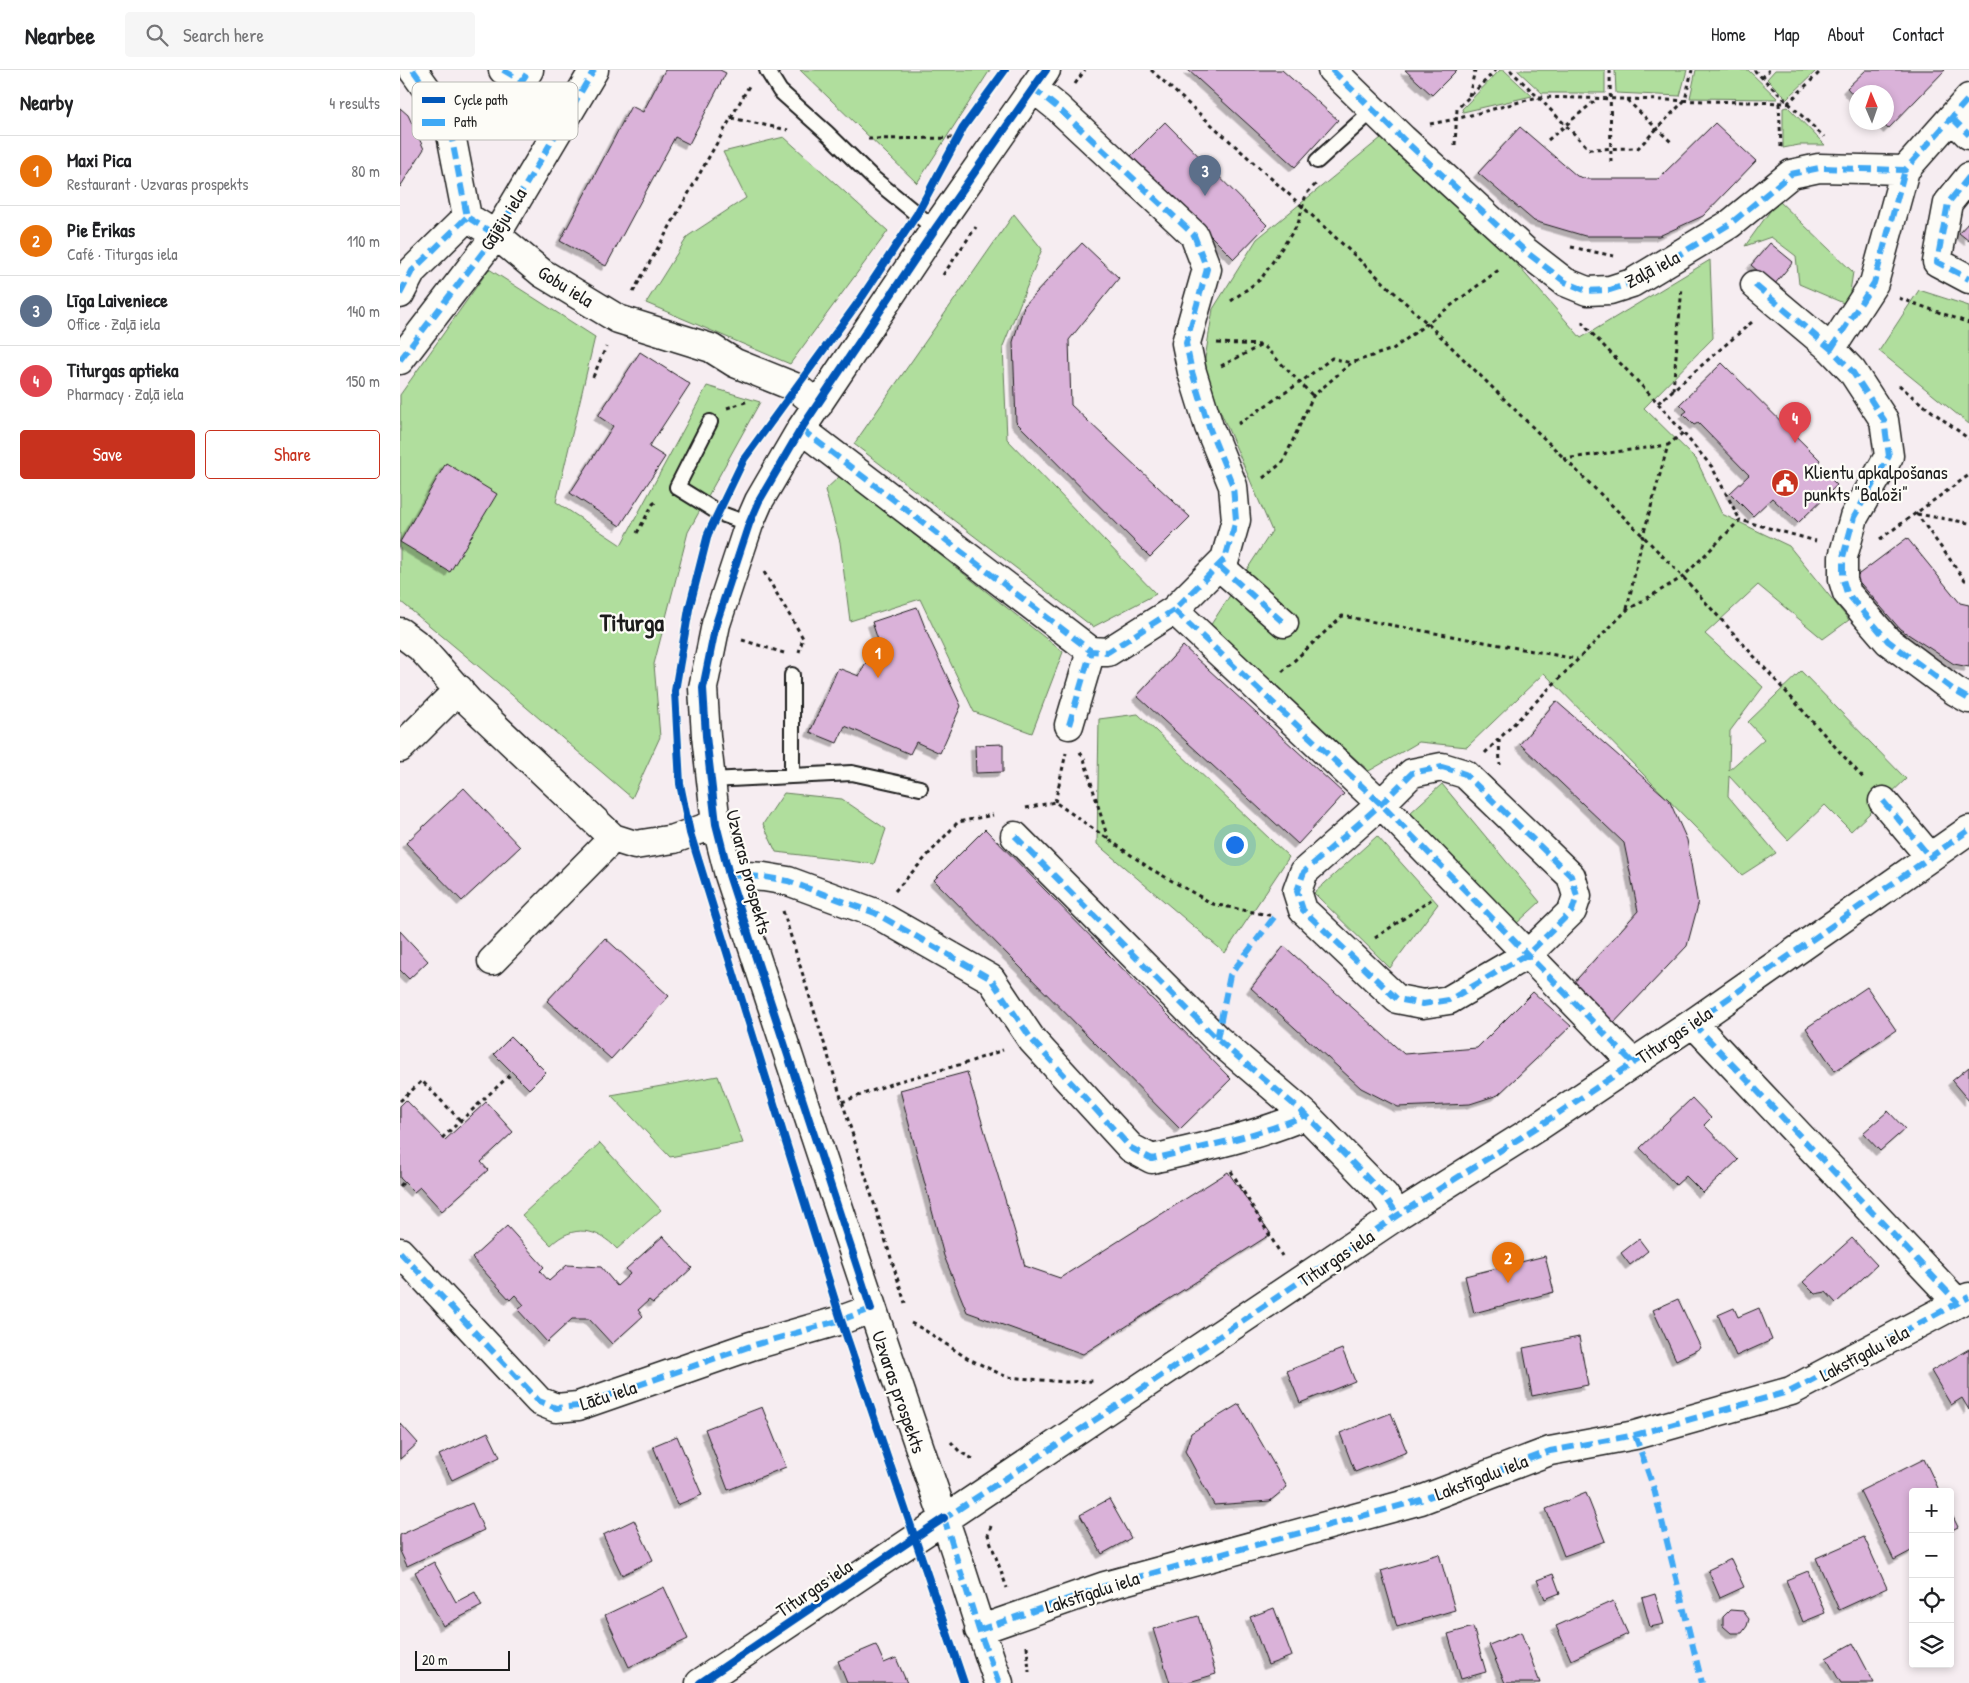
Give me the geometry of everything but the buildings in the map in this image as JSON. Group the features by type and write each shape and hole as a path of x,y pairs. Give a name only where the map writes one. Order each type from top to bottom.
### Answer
{"street":[{"path":"413,70 422,82"},
{"path":"504,70 522,81 529,70"},
{"name":"Gājēju iela","path":"578,97 594,70"},
{"name":"Zaļā iela","path":"1332,70 1403,139 1524,251 1565,282 1587,291 1610,290 1632,283 1730,224 1791,174 1819,168 1904,170"},
{"path":"801,429 1091,651 1108,652 1174,610 1225,559 1236,520 1233,486 1214,440 1194,380 1186,343 1207,268 1194,235 1058,108 1040,79"},
{"name":"Uzvaras prospekts","path":"999,1683 871,1309 729,875 716,824 710,780 703,688 716,624 749,524 759,501 801,429 1040,79"},
{"path":"1831,349 1874,283 1904,170 1964,117"},
{"path":"400,294 412,271 467,217 452,140"},
{"name":"Gājēju iela","path":"400,360 496,235 552,140"},
{"path":"1969,177 1948,203 1937,262 1969,279"},
{"name":"Gobu iela","path":"467,217 496,235 542,273 618,319 711,348 735,363 796,388 818,404"},
{"path":"1765,293 1831,349 1852,371 1884,420 1888,456 1854,517 1843,557 1843,580 1847,593 1888,640 1955,691 1969,699"},
{"path":"1218,566 1284,623"},
{"path":"1174,610 1382,804 1633,1063"},
{"path":"400,632 420,647 469,702 613,838 635,845 674,839 716,824"},
{"path":"1070,731 1091,651"},
{"path":"400,748 459,689"},
{"path":"1442,767 1465,774 1571,876 1577,896 1572,911 1528,954 1449,1000 1423,1004 1398,999 1302,910 1297,891 1304,872 1382,804 1412,773 1442,767"},
{"path":"1883,801 1930,856"},
{"name":"Titurgas iela","path":"700,1683 1398,1216 1693,1023 1969,830"},
{"path":"1015,836 1217,1039 1306,1115 1384,1195 1398,1216"},
{"path":"492,961 613,838"},
{"path":"729,875 764,877 788,881 875,913 991,979 1032,1040 1131,1148 1152,1159 1227,1141 1285,1124 1306,1115"},
{"path":"1693,1023 1963,1300"},
{"name":"Lāču iela","path":"400,1252 540,1401 556,1408 578,1406 750,1346 841,1320 871,1309"},
{"name":"Lakstīgalu iela","path":"980,1630 1105,1586 1421,1500 1550,1451 1635,1435 1791,1391 1963,1300"}],"lane":[{"path":"766,70 780,91 874,179 936,229"},
{"path":"1317,161 1373,110"},
{"path":"710,422 677,487 718,512 749,524"},
{"path":"792,675 792,775"},
{"path":"710,780 852,773 920,788"}],"path":[{"path":"1058,108 1084,70"},
{"path":"1151,70 1304,208 1427,323 1642,536 1683,577 1883,801"},
{"path":"1468,98 1476,70"},
{"path":"1454,152 1457,109 1496,70"},
{"path":"1510,70 1590,149 1638,148 1685,100 1692,70"},
{"path":"1610,70 1611,166"},
{"path":"1754,70 1840,151 1839,169"},
{"path":"1762,78 1769,70"},
{"path":"1403,139 1412,131 1424,125 1456,119 1538,96 1788,103 1822,70"},
{"path":"593,376 618,319 753,78"},
{"path":"1548,140 1597,99"},
{"path":"1626,99 1672,143"},
{"path":"1778,103 1781,152 1791,174"},
{"path":"953,146 963,128"},
{"path":"1194,316 1219,309 1261,279 1298,224 1304,208 1306,194 1318,181 1317,161"},
{"path":"939,281 977,226"},
{"path":"1565,246 1623,258"},
{"path":"1233,486 1260,480 1283,462 1313,396 1351,363 1393,349 1524,251"},
{"path":"1673,390 1686,251"},
{"path":"1587,291 1582,324 1684,432 1712,467 1740,520 1814,540 1843,557 1859,554 1969,475"},
{"path":"1658,403 1673,390 1765,293"},
{"path":"1896,297 1969,323"},
{"path":"1186,343 1262,345 1313,396"},
{"path":"1194,380 1262,345"},
{"path":"1214,440 1332,358 1351,363"},
{"path":"1892,378 1914,398 1969,439"},
{"path":"710,422 728,407 757,399"},
{"path":"1563,459 1668,445 1684,432"},
{"path":"1627,610 1642,536 1668,445"},
{"path":"637,533 653,504 677,487"},
{"path":"1916,514 1969,523"},
{"path":"1916,514 1965,580 1969,580"},
{"path":"1465,774 1627,610 1683,577 1740,520"},
{"path":"761,566 803,638 792,675"},
{"path":"1261,692 1342,616 1578,659"},
{"path":"740,649 743,632"},
{"path":"742,640 798,658"},
{"path":"1055,802 1070,731"},
{"path":"1070,731 1084,759 1108,839"},
{"path":"764,877 781,904 906,1305"},
{"path":"1351,955 1457,882"},
{"path":"842,1102 896,1082 966,1063 1032,1040"},
{"path":"442,1138 512,1073"},
{"path":"400,1101 422,1081 461,1121"},
{"path":"1228,1167 1285,1261"},
{"path":"400,1186 404,1182"},
{"path":"908,1314 914,1332"},
{"path":"911,1323 967,1358 1007,1377 1065,1382 1096,1381 1089,1385"},
{"path":"949,1434 952,1443 960,1452 975,1461 997,1517 988,1535 1016,1616 1026,1638 1030,1680"},
{"path":"975,1461 982,1456"}],"green space":[{"path":"800,70 990,70 917,183"},
{"path":"1500,70 1504,70 1532,96 1463,112 1462,109"},
{"path":"1517,70 1605,70 1605,93 1542,93"},
{"path":"1615,70 1687,70 1680,96 1616,93"},
{"path":"1696,70 1748,70 1778,99 1690,98"},
{"path":"1775,70 1817,70 1787,99 1767,79"},
{"path":"1788,107 1825,145 1799,145 1783,148 1783,108"},
{"path":"784,137 888,231 790,364 646,303 688,236 746,198 723,152"},
{"path":"1381,138 1506,252 1581,338 1710,260 1713,338 1644,408 1696,459 1722,514 1789,546 1849,620 1823,639 1758,585 1705,634 1763,687 1730,731 1729,770 1764,739 1748,722 1801,671 1906,779 1851,831 1825,805 1788,840 1729,776 1728,796 1776,853 1742,875 1544,673 1467,747 1419,742 1369,771 1210,626 1272,531 1203,371 1213,309 1257,239"},
{"path":"1778,200 1853,272 1848,305 1799,284 1796,256 1771,237 1745,246"},
{"path":"1014,214 1042,249 1003,346 1007,439 1156,594 1093,627 854,444"},
{"path":"489,269 595,337 556,502 621,545 707,386 760,402 688,532 654,664 660,737 632,798 400,601 400,395"},
{"path":"1919,290 1969,306 1969,424 1879,351"},
{"path":"840,476 1063,652 1032,733 974,712 920,599 850,621 840,542 825,490"},
{"path":"1138,714 1289,857 1225,953 1097,844 1099,719"},
{"path":"1442,784 1540,902 1516,924 1410,813"},
{"path":"784,793 842,799 886,829 874,864 776,852 763,824"},
{"path":"1377,836 1438,904 1390,968 1314,893"},
{"path":"718,1076 743,1143 670,1157 611,1095"},
{"path":"600,1143 661,1210 617,1249 602,1237 585,1231 568,1234 559,1238 551,1245 522,1215"}],"marked path":[{"path":"413,70 422,82"},
{"path":"503,70 522,81 529,70"},
{"path":"578,97 594,70"},
{"path":"1332,70 1403,139 1525,251 1565,282 1587,291 1610,290 1632,283 1730,224 1791,174 1819,168 1905,170 1969,98"},
{"path":"1033,88 1058,108 1194,235 1207,269 1186,343 1192,372 1209,427 1233,486 1236,520 1225,559 1174,610 1381,804 1633,1063"},
{"path":"1952,118 1969,135"},
{"path":"452,140 467,217 496,235"},
{"path":"400,360 496,235 552,140"},
{"path":"1831,349 1874,283 1905,170"},
{"path":"1969,177 1948,203 1937,262 1969,279"},
{"path":"400,294 412,271 467,217"},
{"path":"1755,285 1831,349 1852,371 1884,420 1889,456 1854,517 1843,557 1843,580 1847,593 1888,641 1955,691 1969,699"},
{"path":"801,429 1091,651 1108,652 1174,610"},
{"path":"1219,566 1284,623"},
{"path":"1069,725 1091,651"},
{"path":"1442,767 1465,774 1571,876 1577,896 1572,911 1528,954 1449,1000 1423,1004 1397,999 1303,910 1297,891 1304,872 1381,804 1412,773 1442,767"},
{"path":"1883,801 1930,857"},
{"path":"942,1520 1127,1399 1398,1215 1536,1128 1693,1023 1969,830"},
{"path":"1015,836 1217,1039 1306,1115 1384,1195 1398,1215"},
{"path":"729,875 764,877 788,881 875,913 991,979 1032,1040 1131,1148 1152,1159 1249,1135 1306,1115"},
{"path":"1217,1039 1230,975 1275,916"},
{"path":"1693,1023 1958,1303"},
{"path":"400,1252 539,1401 556,1408 578,1406 751,1346 841,1320 871,1309"},
{"path":"979,1630 1105,1586 1421,1500 1550,1451 1635,1435 1791,1391 1969,1297"},
{"path":"1635,1435 1654,1489 1702,1683"},
{"path":"944,1518 979,1630 999,1683"}],"cycle path":[{"path":"964,1683 841,1320 690,833 680,784 675,691 689,609 708,534 744,459 862,297 917,214 963,128 1005,70"},
{"path":"871,1309 729,875 716,824 706,736 703,688 716,624 749,524 759,501 801,429 935,229 1046,70"},
{"path":"700,1683 944,1518"}],"place":[{"name":"Līga Laiveniece","path":"1205,196"},
{"name":"Titurgas aptieka","path":"1795,443"},
{"name":"Klientu apkalpošanas punkts \"Baloži\"","path":"1785,483"},
{"name":"Maxi Pica","path":"878,678"},
{"name":"Pie Ērikas","path":"1508,1283"}],"district":[{"name":"Titurga","path":"632,622"}]}
